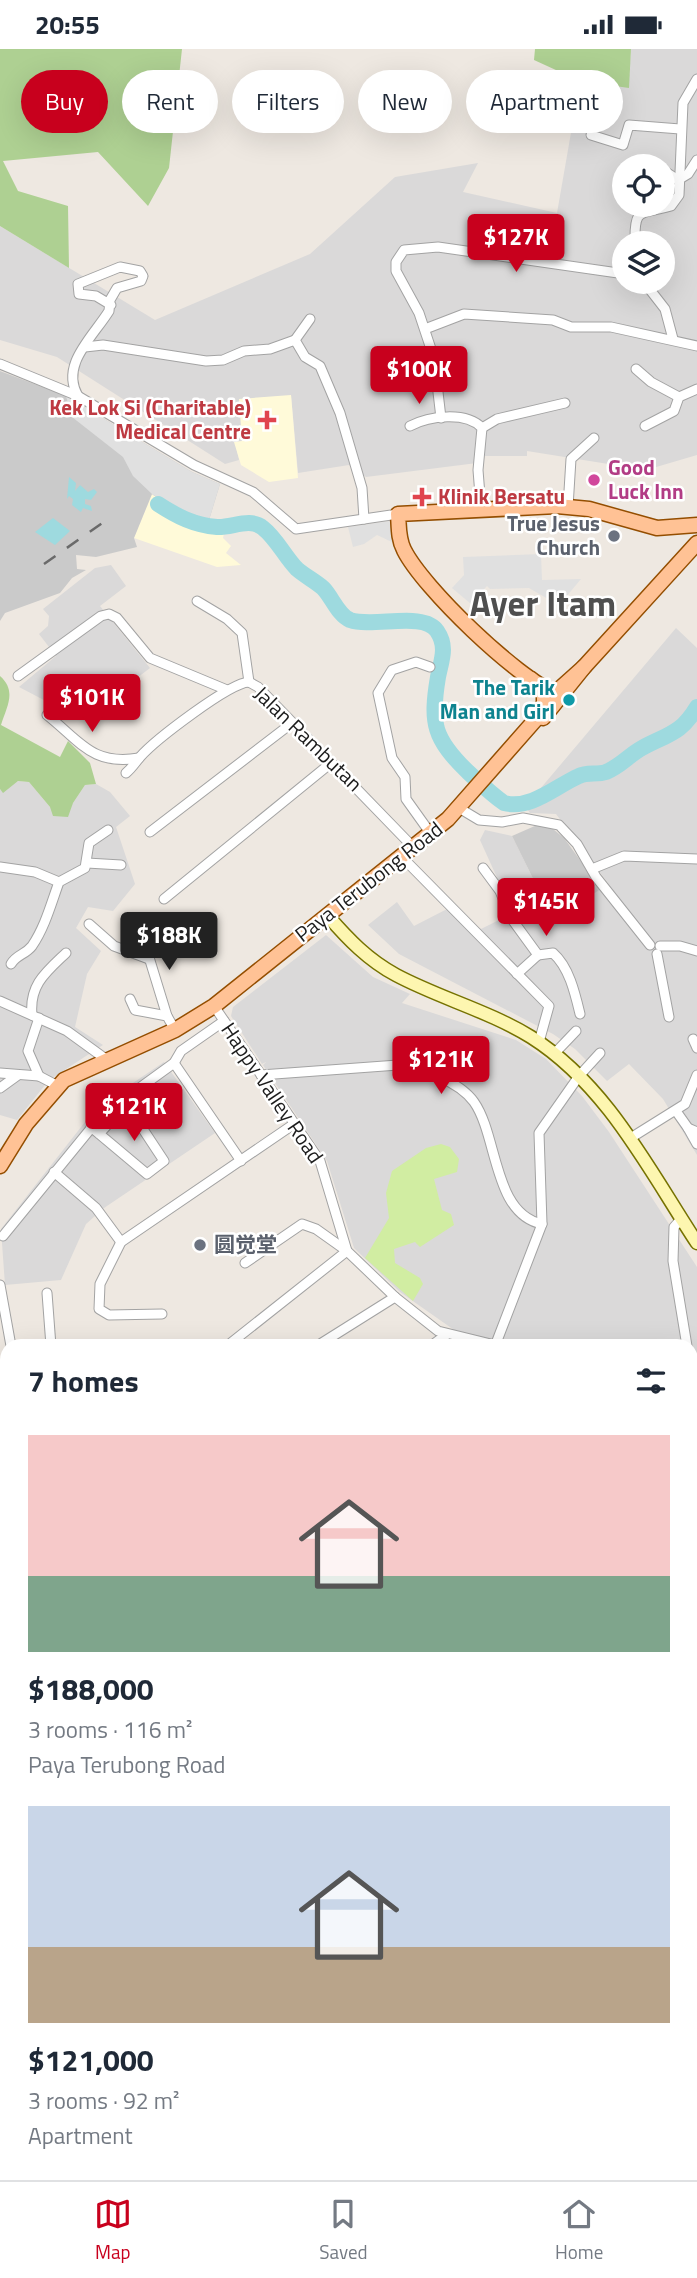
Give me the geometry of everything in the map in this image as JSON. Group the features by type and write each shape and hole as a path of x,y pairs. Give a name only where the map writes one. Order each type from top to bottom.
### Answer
{"main road":[{"path":"536,723 545,705 544,695 531,679 432,591 403,549 398,514 568,507 589,509 670,529 697,525"},
{"path":"664,577 683,549 679,536 670,529"},
{"name":"Paya Terubong Road","path":"0,1166 26,1124 58,1086 79,1071 175,1030 214,1006 431,834 565,693 584,667 697,543"},
{"path":"531,679 555,694 584,667"},
{"path":"328,916 357,947 396,975 511,1026 554,1053 602,1100 697,1243"}],"street":[{"path":"635,231 636,218 647,209 671,206 679,195 683,103 697,79"},
{"path":"591,135 623,145 629,125 680,129"},
{"path":"678,180 688,174 697,160"},
{"path":"441,418 434,358 425,329 396,271 396,262 408,248 438,247 612,272"},
{"path":"78,396 71,383 71,369 111,305 117,288 141,281 143,275 140,271 120,267 78,284 79,293 96,296 111,305"},
{"path":"653,294 665,309 673,339"},
{"path":"425,329 464,314 553,320 571,327 611,327 697,346"},
{"path":"85,347 103,345 206,361 223,360 244,351 270,349 295,340 310,319"},
{"path":"295,340 305,357 320,366 340,413 362,488 364,519"},
{"path":"0,364 78,396 194,465 253,492 296,529 398,514"},
{"path":"636,369 651,382 679,397"},
{"path":"645,426 674,411 679,397 697,389"},
{"path":"482,428 497,419 565,403"},
{"path":"410,426 441,418 473,420 482,428"},
{"path":"481,509 478,470 482,428"},
{"path":"568,507 571,459 594,438"},
{"path":"197,601 227,619 242,633 249,682"},
{"name":"Jalan Rambutan","path":"18,676 101,616 109,614 117,618 150,658 226,690 249,682 258,687 373,803 407,851 549,1006 539,1042"},
{"path":"430,667 416,662 392,670 378,693 392,758 405,777 406,799 431,834"},
{"path":"126,773 139,758 226,690"},
{"path":"47,715 97,755 110,761 139,758"},
{"path":"150,832 292,723"},
{"path":"164,899 331,763"},
{"path":"458,808 479,820 502,822 523,818 559,825 578,844 592,869 655,948 669,1017"},
{"path":"11,964 32,946 44,924 59,882 81,871 87,863 89,843 108,830"},
{"path":"592,869 624,856 669,860 697,859"},
{"path":"87,863 121,865"},
{"path":"0,867 35,872 59,882"},
{"path":"483,868 500,891 511,918 538,955"},
{"path":"89,925 114,946 149,959"},
{"path":"151,928 149,959 167,1016 175,1030"},
{"path":"655,948 680,946 697,951"},
{"path":"38,1076 28,1051 36,1017 30,998 39,978 66,953"},
{"path":"517,974 538,955 556,954 568,974 580,1014"},
{"path":"130,999 135,1010 167,1016"},
{"path":"0,1000 86,1042 107,1060"},
{"name":"Happy Valley Road","path":"214,1006 320,1161 348,1251 395,1297 446,1335 461,1339"},
{"path":"3,1236 103,1113 174,1063 180,1051 223,1021"},
{"path":"554,1053 576,1031"},
{"name":"Happy Valley Road","path":"498,1339 542,1224 539,1133 579,1076 600,1053"},
{"path":"174,1063 241,1161"},
{"path":"261,1076 398,1065 419,1068 462,1090 475,1103 499,1165 499,1182 525,1216 542,1224"},
{"path":"0,1073 38,1076 58,1086"},
{"path":"0,1089 18,1075"},
{"path":"629,1139 676,1111 688,1100 690,1087 697,1075"},
{"path":"91,1127 99,1134 146,1174 164,1161 129,1110 110,1122 99,1134"},
{"path":"676,1111 692,1130 697,1144"},
{"path":"162,1314 109,1315 99,1309 100,1284 121,1243 293,1124"},
{"path":"54,1172 96,1209 121,1243"},
{"path":"681,1219 674,1225 673,1261 686,1339"},
{"path":"237,1339 348,1251 316,1229 302,1224 245,1263"},
{"path":"0,1285 9,1339"},
{"path":"47,1293 50,1339"},
{"path":"328,1339 395,1297"},
{"path":"441,1339 446,1335"}],"shaded area":[{"path":"631,49 697,49 697,455 646,470 527,451 527,456 483,456 477,463 366,477 349,465 298,473 291,395 242,441 235,442 239,460 225,464 57,357 0,340 0,226 155,320 310,254 395,177 478,163 463,192 557,213 571,133 623,133 623,86 628,87"},
{"path":"0,371 66,396 192,472 220,484 209,520 179,509 178,512 152,494 134,538 137,547 96,557 76,555 77,569 86,570 72,578 60,593 5,613 0,621"},
{"name":"Kek Lok Si (Charitable) Medical Centre","path":"291,395 298,478 269,482 241,465 234,442 242,441 239,399"},
{"path":"66,396 192,472 220,484 209,520 179,509 178,512 152,494 133,476 123,457 72,417"},
{"path":"152,494 161,501 156,509 180,523 224,533 223,538 231,546 226,553 241,565 217,567 134,538"},
{"path":"390,521 394,543 377,535 364,544 353,547 348,527"},
{"path":"541,554 542,580 581,579 561,603 555,603 529,588 490,589 487,586 471,604 452,588 464,575 463,557"},
{"path":"111,565 126,586 100,606 150,668 82,720 19,687 56,656 39,634 48,626 49,616 43,609 95,568"},
{"path":"676,628 697,648 697,1155 663,1099 629,1064 607,1081 575,1049 553,1034 399,954 368,925 397,902 414,926 449,908 481,929 513,913 480,840 485,830 512,836 553,919 608,883 556,814 530,813 528,810 540,789"},
{"path":"18,781 29,782 50,807 73,803 85,785 96,784 110,792 130,816 116,827 135,884 113,911 88,907 76,928 101,951 87,974 75,1027 103,1045 49,1080 17,1120 0,1115 0,789 3,792"},
{"path":"537,825 553,829 564,838 601,889 553,919 512,836"},
{"path":"326,935 373,977 410,994 402,1003 516,1040 546,1059 582,1096 609,1132 697,1267 697,1339 446,1339 457,1332 400,1292 354,1248 327,1161 263,1065 266,1062 262,1064 231,1016 233,1007"},
{"path":"164,1062 215,1133 104,1208 86,1224 61,1280 5,1285 1,1229 96,1108"}],"green space":[{"path":"0,49 182,49 180,70 122,70 122,133 173,133 169,168 148,206 98,152 3,161 18,191 68,206 69,268 0,226"},
{"path":"535,49 631,49 629,88 623,87 623,70 556,70 534,60"},
{"path":"0,676 9,693 1,725 60,757 68,741 90,763 96,784 85,785 73,803 68,817 53,816 50,807 29,782 18,781 3,793 0,789"},
{"path":"441,1144 450,1147 459,1159 457,1172 434,1179 442,1210 451,1214 454,1225 420,1247 415,1242 394,1249 395,1263 420,1278 423,1284 413,1301 365,1258 389,1218 386,1193 392,1171 426,1148"}],"water":[{"path":"69,477 76,483 75,491 80,485 88,492 94,489 97,492 91,500 85,499 85,504 91,506 92,511 83,508 81,512 72,505 73,499 69,496 67,499"},
{"path":"53,518 70,531 55,545 35,532"}],"waterway":[{"path":"158,504 201,524 223,527 252,523 263,528 297,569 323,588 342,614 350,620 421,622 437,631 443,648 436,693 437,730 441,740 457,760 504,803 534,800 579,776 611,770 637,751 679,728 697,707"}],"railway":[{"path":"44,564 108,519"}],"place":[{"name":"Kek Lok Si (Charitable) Medical Centre","path":"267,420"},
{"name":"Good Luck Inn","path":"594,480"},
{"name":"Klinik Bersatu","path":"422,497"},
{"name":"True Jesus Church","path":"614,536"},
{"name":"The Tarik Man and Girl","path":"569,700"},
{"name":"圆觉堂","path":"200,1245"}],"district":[{"name":"Ayer Itam","path":"543,604"}]}
